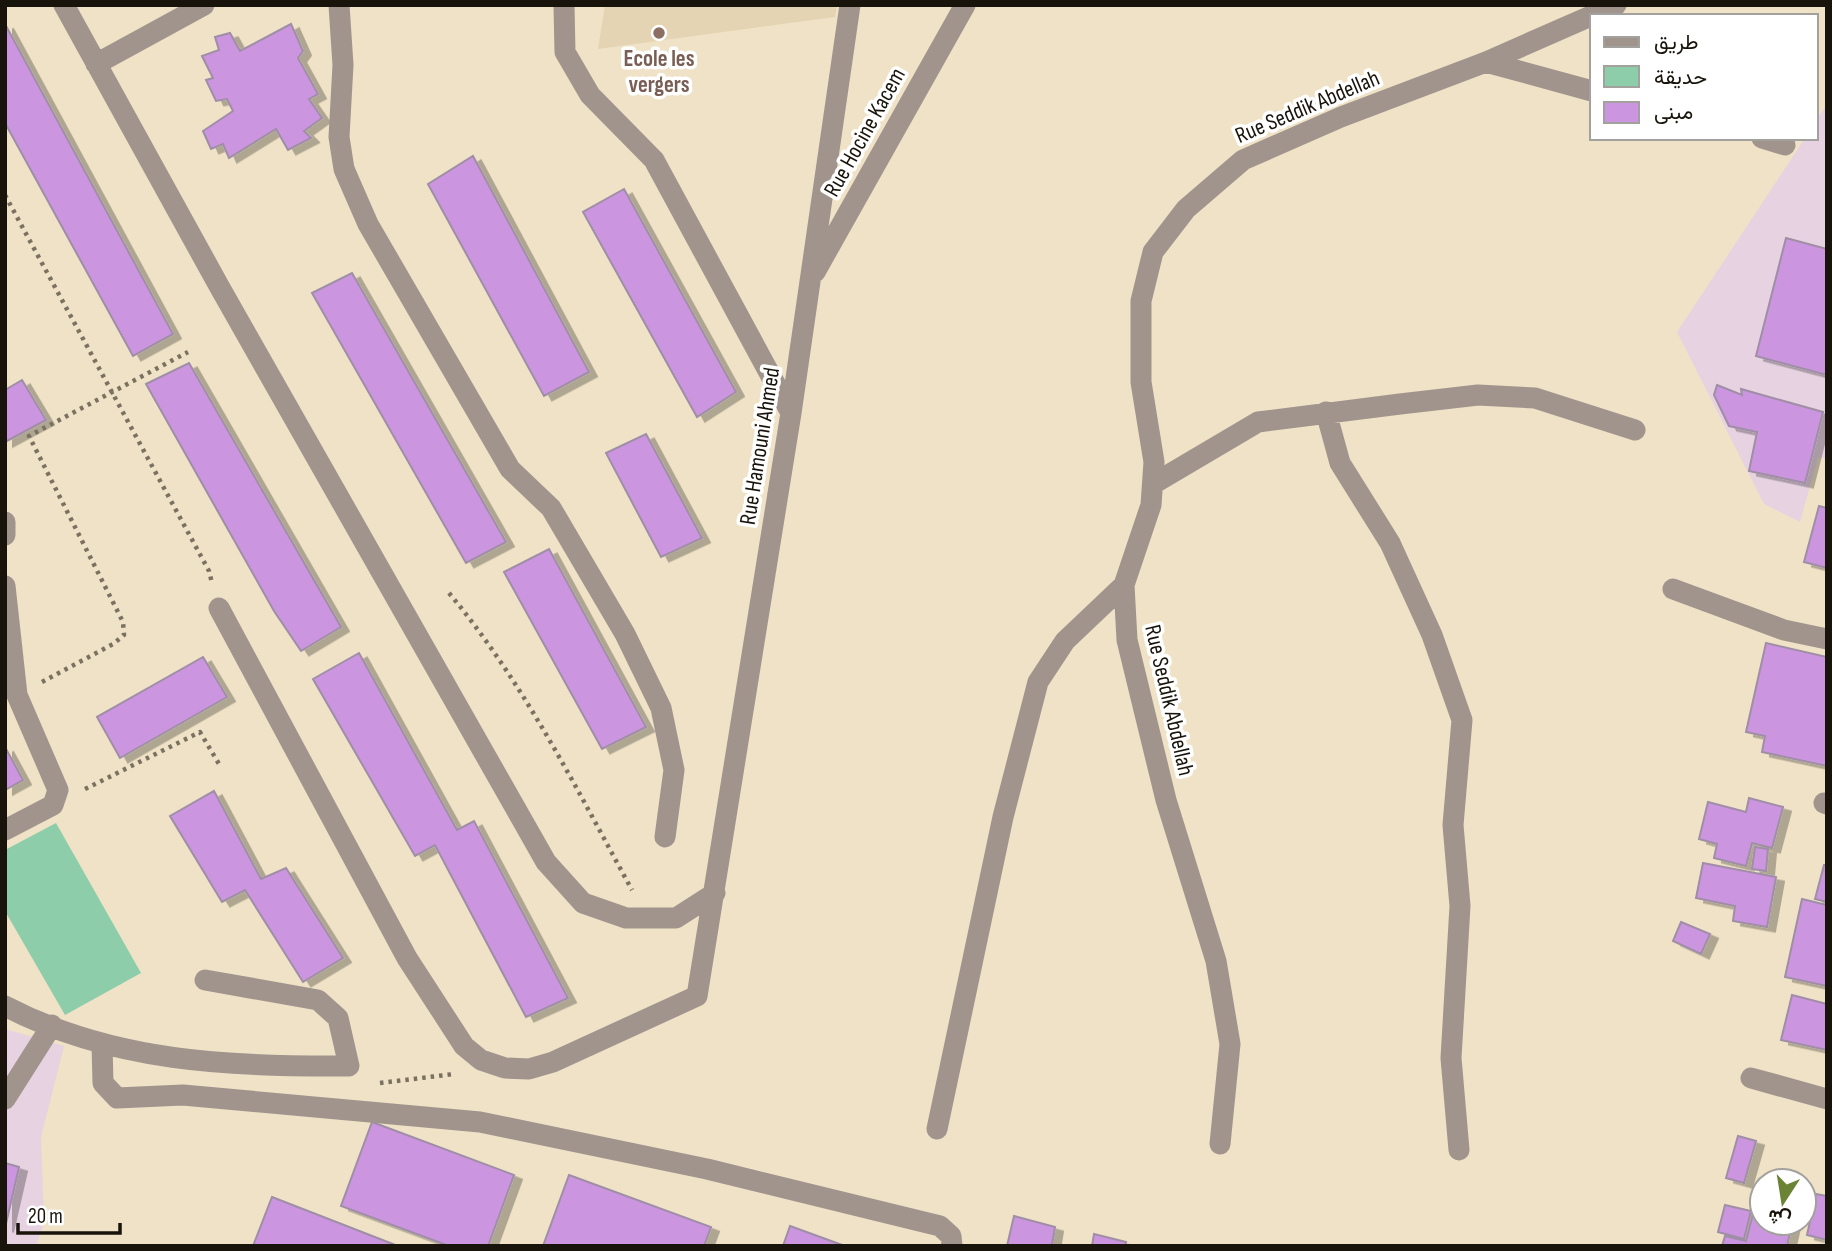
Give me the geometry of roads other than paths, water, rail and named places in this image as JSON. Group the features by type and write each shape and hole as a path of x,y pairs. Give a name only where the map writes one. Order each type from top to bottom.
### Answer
{"street":[{"path":"64,5 219,286 546,862 583,903 626,918 676,918 715,893"},
{"path":"96,64 204,5"},
{"path":"339,5 343,65 339,136 344,169 368,224 510,469 551,508 625,634 661,708 674,770 665,837"},
{"path":"564,5 565,52 590,95 653,160 791,412"},
{"name":"Rue Hamouni Ahmed","path":"219,608 407,958 464,1046 481,1060 505,1068 529,1069 553,1062 697,996 791,412 850,5"},
{"name":"Rue Hocine Kacem","path":"809,284 965,5"},
{"name":"Rue Seddik Abdellah","path":"1595,14 1616,5"},
{"name":"Rue Seddik Abdellah","path":"1220,1144 1230,1044 1216,961 1166,800 1127,640 1124,585 1151,505 1153,484 1154,462 1141,382 1141,301 1153,252 1186,209 1243,160 1341,117 1486,62 1590,16"},
{"path":"1486,62 1590,90"},
{"path":"1769,140 1785,145"},
{"path":"1153,484 1258,422 1326,412 1478,395 1535,398 1635,430"},
{"path":"1326,412 1340,463 1390,543 1432,635 1462,720 1453,825 1460,906 1451,1058 1459,1150"},
{"path":"5,522 5,535"},
{"path":"936,1129 1003,817 1038,682 1065,641 1124,585"},
{"path":"5,586 17,695 58,790 53,805 5,830"},
{"path":"1673,589 1784,630 1827,639"},
{"path":"5,1006 102,1045 200,1062 270,1067 349,1066 338,1018 318,1000 205,980"},
{"path":"5,1099 52,1025"},
{"path":"102,1045 103,1083 117,1098 183,1095 480,1122 707,1169 940,1226 951,1236 952,1246"},
{"path":"1751,1078 1827,1099"}],"place":[{"name":"Ecole les vergers","path":"659,33"}]}
